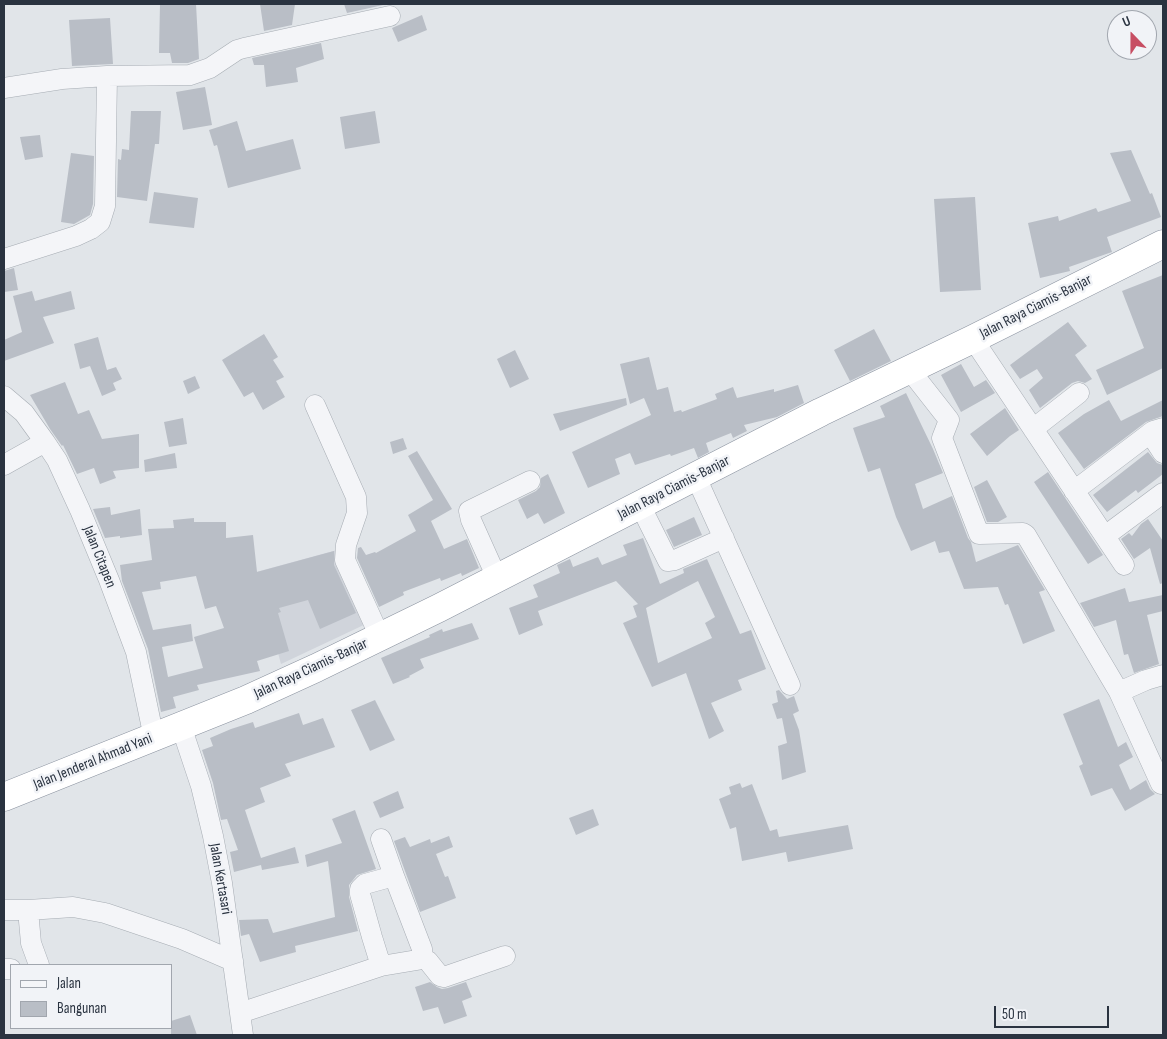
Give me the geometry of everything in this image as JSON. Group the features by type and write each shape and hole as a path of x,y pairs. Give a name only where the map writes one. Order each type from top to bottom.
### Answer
{"highway":[{"name":"Jalan Raya Ciamis-Banjar","path":"181,726 246,700 380,637 821,412 1163,244"},
{"name":"Jalan Jenderal Ahmad Yani","path":"4,797 181,726"}],"street":[{"path":"4,88 62,79 107,76 190,76 210,68 237,50 390,16"},
{"path":"4,259 76,236 91,229 100,222 105,206 107,76"},
{"path":"973,339 1124,565"},
{"path":"909,369 949,421 942,438 980,534 1025,534 1119,692 1161,784"},
{"path":"1033,429 1079,392"},
{"name":"Jalan Citapen","path":"4,396 24,413 46,442 80,510 127,627 140,670 154,738"},
{"path":"315,405 356,497 357,513 346,545 345,560 380,637"},
{"path":"1074,491 1157,431 1163,453"},
{"path":"4,465 46,442"},
{"path":"696,477 790,684"},
{"path":"497,578 471,520 470,511 530,481"},
{"path":"1104,536 1163,493"},
{"path":"640,505 668,561 675,560 724,538"},
{"path":"1119,692 1163,675"},
{"name":"Jalan Kertasari","path":"181,726 201,786 213,836 222,884 243,1035"},
{"path":"381,839 422,949 423,959"},
{"path":"381,966 360,889 365,884 394,876"},
{"path":"4,910 73,907 105,913 182,939 233,961"},
{"path":"28,910 31,943 38,964"},
{"path":"240,1013 381,966 423,959 444,978 505,956"}],"shaded area":[{"path":"337,550 368,623 281,664 256,572"}],"building":[{"path":"160,4 196,4 199,59 188,63 172,63 170,53 159,53"},
{"path":"260,4 295,4 292,25 264,31"},
{"path":"344,4 383,4 383,5 347,13"},
{"path":"422,15 427,30 398,42 392,28"},
{"path":"110,18 113,64 72,66 69,20"},
{"path":"321,43 324,59 296,68 298,82 266,87 264,65 254,65 252,58"},
{"path":"205,87 212,125 183,130 176,92"},
{"path":"131,111 161,111 159,144 155,144 147,201 117,197 118,159 121,160 122,149 129,150"},
{"path":"375,111 380,143 345,149 340,117"},
{"path":"237,121 246,151 293,139 301,169 228,188 217,145 214,146 209,130"},
{"path":"40,135 43,157 25,160 20,137"},
{"path":"1131,150 1150,194 1152,193 1161,217 1107,237 1112,252 1069,267 1070,271 1040,278 1028,223 1058,216 1059,221 1096,208 1098,212 1131,201 1110,153"},
{"path":"71,153 94,156 93,204 90,215 74,224 61,222"},
{"path":"154,192 198,198 194,228 149,223"},
{"path":"975,197 981,290 940,292 934,199"},
{"path":"14,268 18,290 4,292 4,271"},
{"path":"1163,275 1163,368 1107,395 1096,370 1144,348 1122,291"},
{"path":"32,291 35,301 71,291 75,309 43,317 54,343 4,361 4,340 22,332 13,296"},
{"path":"1068,322 1087,346 1075,355 1092,379 1085,383 1078,381 1072,383 1040,408 1029,390 1043,378 1037,369 1020,379 1010,365"},
{"path":"874,329 891,361 850,381 834,350"},
{"path":"264,334 278,357 273,360 284,377 276,381 285,397 263,410 253,392 244,397 222,360"},
{"path":"98,337 107,370 116,367 122,379 113,383 116,390 102,396 90,366 80,369 74,344"},
{"path":"515,350 529,379 510,388 497,359"},
{"path":"649,357 657,390 668,387 674,412 681,410 682,412 717,399 715,394 733,387 737,398 774,389 774,392 798,385 804,403 777,417 744,425 747,431 733,438 731,433 706,443 709,452 698,458 694,448 635,465 630,453 615,459 620,474 588,488 572,452 651,415 644,398 630,404 620,364"},
{"path":"961,364 974,387 986,380 995,393 961,412 941,375"},
{"path":"195,376 200,388 188,394 183,381"},
{"path":"65,382 78,414 89,410 102,439 139,434 139,468 113,471 116,478 100,484 94,468 77,474 63,445 50,429 30,395"},
{"path":"906,393 943,473 915,484 923,509 952,496 971,542 976,562 1018,545 1045,590 1039,592 1055,631 1023,644 1008,604 1005,605 998,587 964,589 949,551 939,553 935,541 911,551 896,517 880,468 868,472 853,428 885,417 880,406"},
{"path":"626,398 627,405 560,431 553,414"},
{"path":"1109,400 1121,421 1163,400 1163,416 1146,422 1084,469 1058,433 1084,414"},
{"path":"1005,408 1019,430 987,456 970,434"},
{"path":"183,418 187,444 169,447 164,422"},
{"path":"403,438 407,449 393,454 390,442"},
{"path":"417,451 452,509 431,521 444,549 467,539 479,568 462,576 461,573 441,581 440,578 403,592 404,595 379,607 357,558 358,548 361,547 366,555 376,553 416,531 408,515 433,500 408,456"},
{"path":"1148,452 1157,463 1163,465 1163,474 1138,493 1136,490 1107,512 1093,495"},
{"path":"175,453 177,468 145,472 144,460"},
{"path":"1048,472 1103,555 1088,564 1034,482"},
{"path":"548,474 565,513 544,524 538,513 527,519 518,500 536,491 540,487 541,478"},
{"path":"987,480 1007,517 998,522 987,522 974,487"},
{"path":"110,507 111,515 140,509 142,535 105,538 93,509"},
{"path":"694,517 702,535 674,547 666,530"},
{"path":"194,518 194,522 226,522 226,538 253,535 257,572 334,551 334,565 356,613 320,629 308,600 279,608 281,612 278,613 289,651 257,661 260,671 197,685 199,690 173,697 176,708 161,712 148,649 122,581 120,565 152,560 148,529 174,528 173,520","holes":["196,576 205,609 216,606 224,628 194,637 203,668 168,677 162,647 193,641 191,624 153,630 142,592 161,589 160,582"]},
{"path":"1148,519 1163,541 1163,583 1160,584 1150,548 1134,559 1121,539 1129,533 1132,536 1141,524"},
{"path":"643,538 660,584 684,573 683,569 707,559 740,634 751,630 766,669 738,680 742,690 711,703 724,731 709,739 686,673 652,687 623,623 637,617 633,606 638,604 616,581 538,611 543,625 519,635 509,608 538,597 533,585 560,573 557,565 570,559 573,567 598,557 602,565 627,555 623,545","holes":["698,581 715,617 705,623 712,638 658,663 646,608"]},
{"path":"1125,588 1129,602 1163,595 1163,611 1147,615 1159,664 1134,673 1128,654 1124,655 1116,620 1094,627 1080,603"},
{"path":"472,623 479,639 420,659 424,668 410,677 393,684 381,658 430,637 429,635 442,629 443,632"},
{"path":"779,690 787,699 794,696 799,711 793,714 799,730 806,772 782,780 778,746 787,743 782,718 777,719 772,704 778,702 776,691"},
{"path":"1099,699 1118,747 1126,742 1133,757 1119,765 1130,790 1146,780 1150,789 1155,794 1125,811 1112,788 1091,796 1079,766 1083,764 1063,714"},
{"path":"375,700 395,740 370,751 351,710"},
{"path":"299,713 303,725 323,718 335,747 285,764 291,776 260,788 265,802 245,810 261,858 295,847 299,863 262,870 261,865 234,872 230,852 238,850 227,819 221,820 213,783 202,750 213,746 210,738 231,729 253,722 255,728"},
{"path":"740,783 742,788 752,784 770,831 777,829 779,837 848,825 853,849 788,862 786,852 742,861 736,827 730,829 719,799 731,794 729,787"},
{"path":"398,791 404,808 380,818 373,802"},
{"path":"593,809 599,825 576,835 569,818"},
{"path":"355,810 376,869 357,875 349,885 349,897 358,931 295,946 296,952 260,962 249,934 241,936 239,920 268,919 273,933 335,917 328,861 307,867 305,855 342,843 332,819"},
{"path":"449,836 453,847 436,854 445,877 448,876 456,898 420,912 394,841 405,837 410,847 430,839 431,843"},
{"path":"430,982 442,989 466,982 472,997 462,1001 467,1016 444,1024 438,1007 423,1011 415,987"},
{"path":"190,1015 197,1035 171,1035 172,1021"}]}
